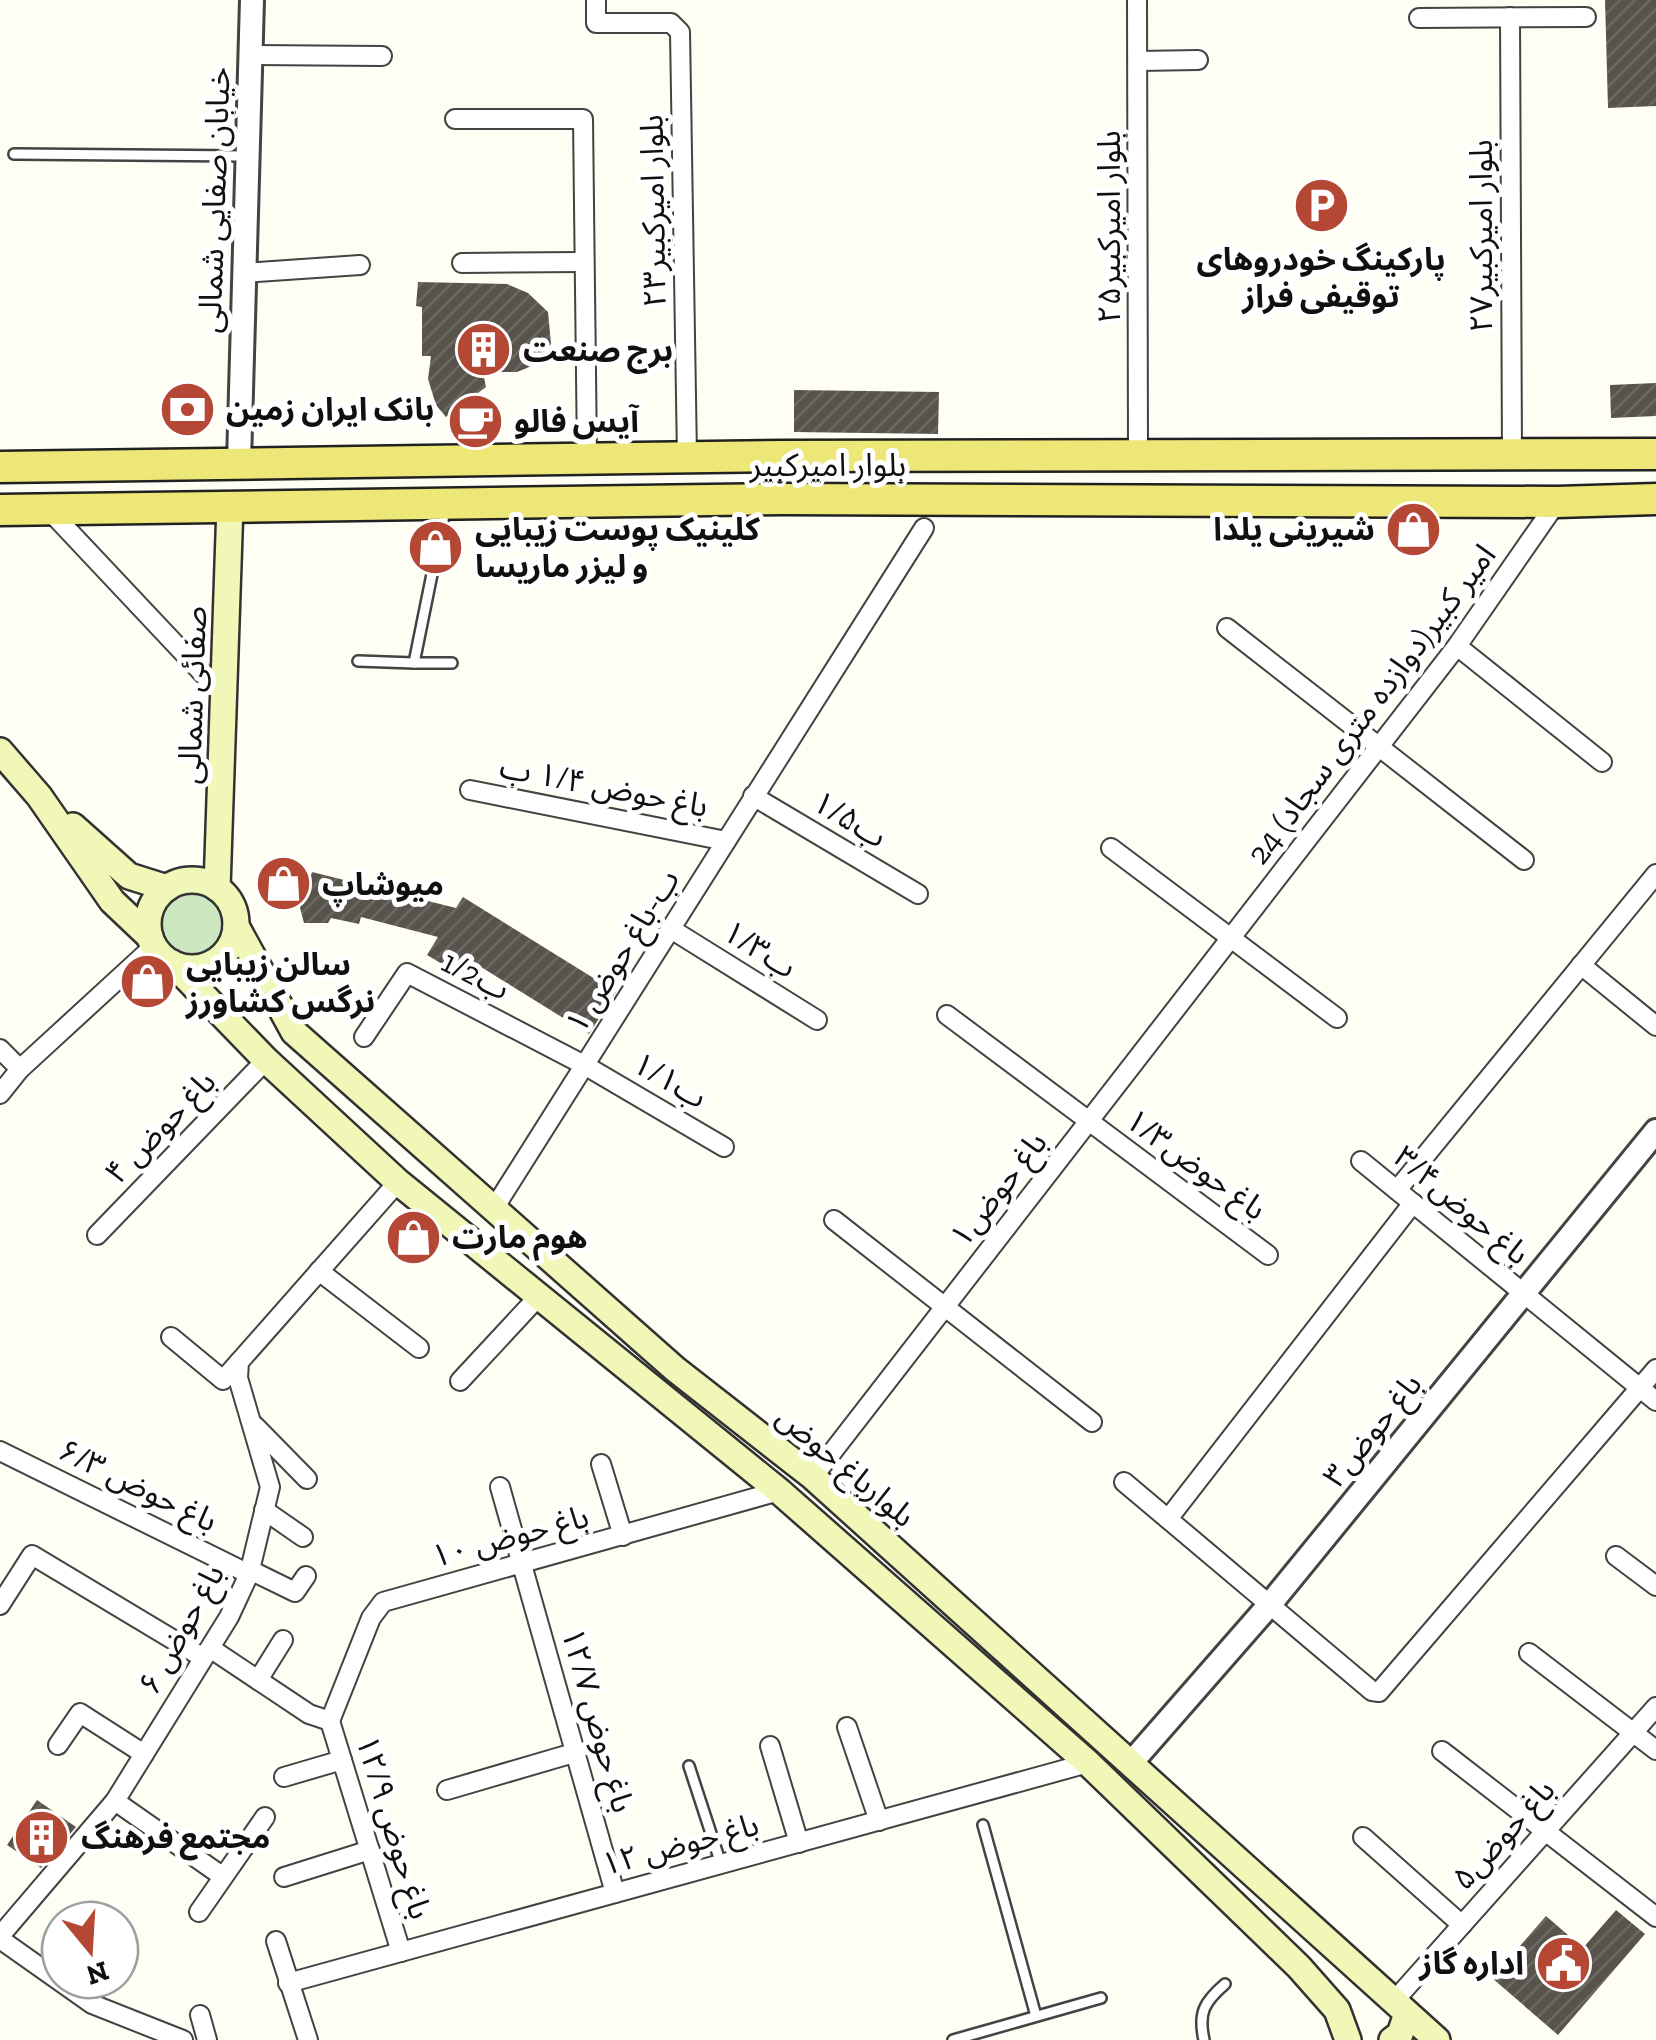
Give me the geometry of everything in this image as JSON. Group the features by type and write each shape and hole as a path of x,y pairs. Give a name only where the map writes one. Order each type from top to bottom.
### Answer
{"main road":[{"name":"بلوار امیرکبیر","path":"0,467 804,456 1656,454"},
{"path":"801,499 804,456"},
{"name":"بلوار امیرکبیر","path":"0,510 801,499 1656,499"},
{"name":"صفائی شمالی","path":"217,888 230,504"},
{"name":"بلوارباغ حوض","path":"0,750 39,796 112,900 266,1060 398,1182 779,1491 1088,1763 1299,1967 1337,2010 1348,2040"},
{"name":"بلوارباغ حوض","path":"39,796 129,876 167,888"},
{"path":"192,880 217,888 234,911 236,926 225,952 214,962 200,966 159,949 149,915 152,905 167,888 192,880"},
{"name":"بلوارباغ حوض","path":"236,926 294,1032 687,1378 813,1477 1437,2040"},
{"path":"669,1404 687,1378"},
{"path":"1250,1923 1277,1897"},
{"path":"1392,2040 1400,2034 1401,2007"}],"street":[{"name":"خیابان صفایی شمالی","path":"239,462 252,0"},
{"name":"۲۳بلوار امیرکبیر","path":"596,0 596,23 676,25 680,32 687,457"},
{"name":"بلوار امیرکبیر۲۵","path":"1137,0 1138,454"},
{"path":"1419,18 1586,17"},
{"name":"بلوار امیرکبیر۲۷","path":"1510,18 1512,454"},
{"path":"250,55 382,56"},
{"path":"1139,61 1198,60"},
{"path":"456,119 583,119 587,458"},
{"path":"462,264 583,262"},
{"path":"244,273 360,266"},
{"name":"24 امیر کبیر(دوازده متری سجاد)","path":"1232,940 1457,646 1557,502"},
{"path":"49,510 224,697"},
{"name":"۱ ب-باغ حوض","path":"492,1210 924,528"},
{"path":"1227,628 1524,860"},
{"path":"1457,646 1602,762"},
{"name":"باغ حوض ۱/۴ ب","path":"470,790 726,840"},
{"name":"ب۱/۵","path":"752,796 918,894"},
{"path":"1110,848 1336,1018"},
{"path":"1396,1190 1656,874"},
{"name":"ب۱/۳","path":"671,930 817,1020"},
{"name":"باغ حوض۱","path":"813,1477 1232,940"},
{"path":"0,1094 20,1069 159,949"},
{"path":"1581,965 1656,1026"},
{"name":"1/2ب","path":"364,1036 407,973 586,1066"},
{"name":"باغ حوض۱/۳","path":"947,1015 1268,1255"},
{"path":"0,1050 20,1069"},
{"name":"۴ باغ حوض","path":"98,1236 266,1060"},
{"name":"ب۱/۱","path":"586,1066 724,1147"},
{"name":"باغ حوض۳","path":"1131,1763 1271,1603 1656,1132"},
{"name":"باغ حوض۳/۴","path":"1361,1160 1656,1400"},
{"path":"171,1336 224,1380 398,1182"},
{"path":"1168,1519 1412,1203"},
{"path":"834,1220 1092,1422"},
{"path":"320,1271 418,1348"},
{"path":"460,1382 538,1297"},
{"name":"۶ باغ حوض","path":"0,1938 116,1801 249,1572 270,1487 238,1378 239,1362"},
{"path":"1124,1482 1372,1692 1378,1692 1656,1369"},
{"path":"251,1422 307,1479"},
{"name":"۶/۳ باغ حوض","path":"0,1450 295,1592 306,1576"},
{"path":"602,1464 623,1536"},
{"name":"۱۲/۷ باغ حوض","path":"500,1486 616,1893"},
{"name":"۱۰ باغ حوض","path":"330,1721 371,1618 383,1602 779,1491"},
{"path":"264,1510 303,1537"},
{"path":"0,1606 32,1555 258,1680 309,1714 330,1721"},
{"path":"1616,1556 1656,1586"},
{"path":"258,1680 283,1640"},
{"path":"1529,1653 1656,1750"},
{"name":"باغ حوض۵","path":"1401,2007 1462,1925 1656,1707"},
{"path":"58,1745 80,1713 144,1754"},
{"name":"۱۲/۹ باغ حوض","path":"330,1721 401,1952"},
{"path":"847,1727 879,1820"},
{"path":"770,1746 799,1843"},
{"path":"1442,1751 1656,1917"},
{"path":"447,1790 577,1752"},
{"path":"284,1777 342,1760"},
{"name":"۱۲ باغ حوض","path":"288,1983 1088,1763"},
{"path":"116,1801 222,1876"},
{"path":"199,1912 264,1816"},
{"path":"1363,1837 1462,1925"},
{"path":"284,1876 370,1850"},
{"path":"0,1938 92,2004 183,2040"},
{"path":"276,1941 308,2040"},
{"path":"200,2014 207,2040"}],"lane":[{"path":"14,154 248,156"},
{"path":"414,663 446,502"},
{"path":"358,661 452,663"},
{"path":"689,1766 721,1864"},
{"path":"983,1825 1036,2016"},
{"path":"1204,2040 1200,2018 1207,1999 1225,1984"},
{"path":"954,2040 1101,1998"}],"green space":[{"path":"193,893 215,902 224,924 215,946 193,955 171,946 162,924 171,902"}],"building":[{"path":"1605,0 1656,0 1656,106 1608,108"},
{"name":"برج صنعت","path":"418,282 507,284 528,293 548,312 551,344 527,368 517,372 483,372 486,387 446,417 436,405 428,379 431,356 422,356 422,307 416,306"},
{"path":"1656,383 1656,416 1611,418 1610,385"},
{"path":"794,390 939,392 938,434 794,432"},
{"name":"بانک ایران زمین","path":"167,394 209,394 205,415 191,425 167,427"},
{"path":"312,872 456,908 463,897 616,992 589,1034 473,962 464,977 427,955 438,937 361,917 359,924 331,918 328,923 304,923 300,908"},
{"name":"مجتمع فرهنگ","path":"37,1800 76,1827 41,1868 7,1845"},
{"name":"اداره گاز","path":"1616,1910 1645,1934 1558,2035 1492,1978 1546,1916 1583,1948"}],"place":[{"name":"پارکینگ خودروهای توقیفی فراز","path":"1321,205"},
{"name":"برج صنعت","path":"484,350"},
{"name":"بانک ایران زمین","path":"187,409"},
{"name":"آیس فالو","path":"475,421"},
{"name":"شیرینی یلدا","path":"1414,529"},
{"name":"کلینیک پوست زیبایی و لیزر ماریسا","path":"436,547"},
{"name":"میوشاپ","path":"283,884"},
{"name":"سالن زیبایی نرگس کشاورز","path":"147,982"},
{"name":"هوم مارت","path":"413,1237"},
{"name":"مجتمع فرهنگ","path":"42,1837"},
{"name":"اداره گاز","path":"1563,1963"}]}
